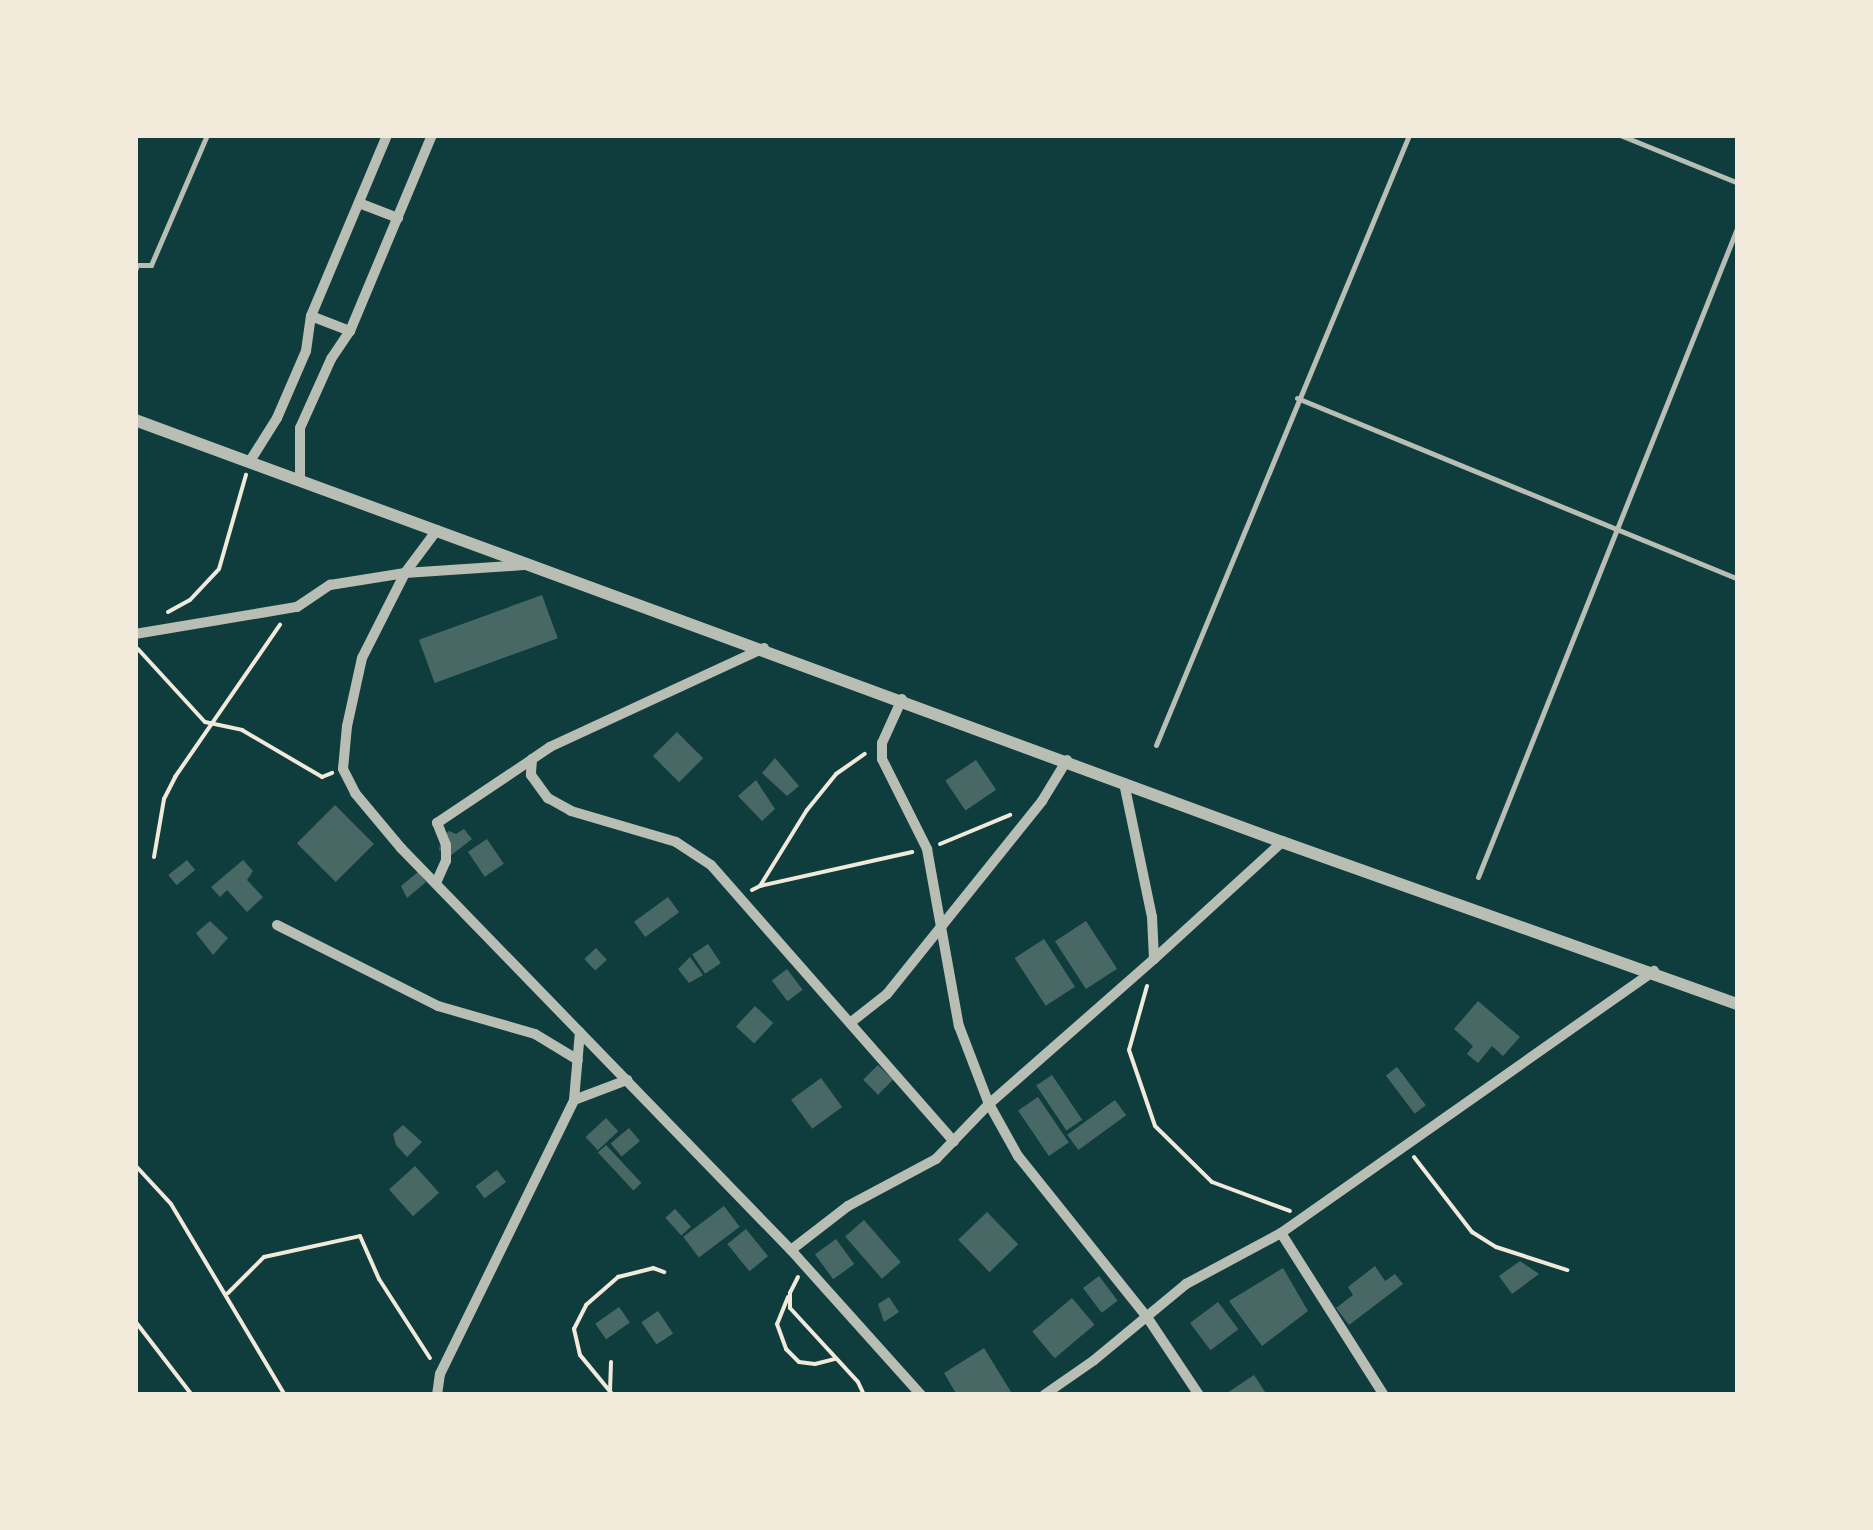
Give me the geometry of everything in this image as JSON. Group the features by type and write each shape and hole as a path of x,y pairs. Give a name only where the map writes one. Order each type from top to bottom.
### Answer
{"street":[{"path":"250,461 277,418 306,351 312,316 388,135"},
{"path":"300,480 300,428 350,330 432,135"},
{"path":"359,202 398,218"},
{"path":"312,316 350,330"},
{"path":"294,378 318,388"},
{"path":"277,418 300,428"},
{"path":"135,420 764,648 1282,842 1738,1004"},
{"path":"437,530 405,573 362,658 347,726 343,769 369,814 791,1250 920,1395"},
{"path":"135,634 296,607 330,585 405,573 530,565"},
{"path":"436,884 446,861 446,845 437,823 532,759 764,648"},
{"path":"902,699 882,743 888,774 927,849 959,1026 989,1104 1018,1156 1147,1317 1199,1395"},
{"path":"532,759 531,776 548,798 572,811 694,851 739,896 954,1142"},
{"path":"850,1023 887,994 1042,801 1067,760"},
{"path":"1124,784 1152,918 1154,959"},
{"path":"791,1250 848,1206 919,1170 954,1142 989,1104 1282,842"},
{"path":"277,925 438,1006 535,1034 578,1060"},
{"path":"1044,1395 1186,1284 1281,1233 1654,971"},
{"path":"438,1395 440,1374 574,1100 580,1032"},
{"path":"574,1100 627,1080"},
{"path":"1281,1233 1384,1395"}],"lane":[{"path":"135,270 137,265 152,265 206,135"},
{"path":"1156,745 1297,398 1410,135"},
{"path":"1620,135 1738,183"},
{"path":"1646,145 1650,135"},
{"path":"1478,878 1738,226"},
{"path":"1297,398 1738,579"}],"path":[{"path":"154,619 190,600 219,569 250,461"},
{"path":"154,856 164,798 269,636 296,607"},
{"path":"135,645 205,722 242,730 322,777 343,769"},
{"path":"760,886 807,810 836,774 882,743"},
{"path":"739,896 760,886 927,849 1042,801"},
{"path":"1154,959 1129,1050 1155,1126 1212,1182 1304,1216"},
{"path":"1405,1146 1472,1232 1496,1248 1567,1270"},
{"path":"135,1165 171,1204 228,1293 285,1395"},
{"path":"228,1293 264,1257 360,1236 379,1279 440,1374"},
{"path":"804,1264 777,1324 786,1348 799,1362 815,1364 836,1359"},
{"path":"611,1393 580,1355 574,1329 586,1305 618,1278 653,1268 664,1272"},
{"path":"790,1293 790,1308 858,1382 864,1395"},
{"path":"135,1321 192,1395"},
{"path":"611,1393 612,1362"}],"building":[{"path":"542,595 558,638 435,683 419,640"},
{"path":"677,732 703,758 679,782 653,756"},
{"path":"775,758 799,786 787,796 762,773"},
{"path":"976,760 996,790 965,811 945,781"},
{"path":"756,780 775,809 762,821 738,796"},
{"path":"335,805 374,844 336,882 297,843"},
{"path":"464,829 472,839 450,856 439,850 441,838 449,831 456,834"},
{"path":"487,839 504,864 485,877 468,852"},
{"path":"187,860 195,870 177,885 168,875"},
{"path":"243,860 253,871 247,880 263,897 247,912 227,890 220,897 211,887"},
{"path":"418,872 426,882 407,898 401,886"},
{"path":"668,897 679,912 645,937 634,922"},
{"path":"210,921 228,938 213,955 196,933"},
{"path":"1086,921 1117,969 1086,989 1055,941"},
{"path":"1044,939 1075,987 1046,1006 1015,958"},
{"path":"708,944 721,963 705,974 692,955"},
{"path":"596,948 607,960 595,971 584,959"},
{"path":"690,957 703,975 689,983 678,969"},
{"path":"787,969 803,990 787,1001 772,980"},
{"path":"1478,1001 1520,1037 1503,1056 1492,1046 1478,1063 1467,1054 1473,1046 1454,1029"},
{"path":"755,1006 773,1023 754,1044 736,1026"},
{"path":"878,1065 893,1080 878,1095 863,1080"},
{"path":"1397,1067 1426,1105 1415,1114 1386,1075"},
{"path":"1052,1075 1082,1120 1066,1130 1036,1086"},
{"path":"821,1078 842,1107 812,1129 791,1100"},
{"path":"1038,1097 1069,1143 1049,1156 1018,1110"},
{"path":"1115,1100 1126,1115 1078,1150 1067,1135"},
{"path":"606,1118 618,1131 598,1150 586,1137"},
{"path":"403,1125 422,1142 407,1157 396,1145 393,1134"},
{"path":"629,1128 640,1141 622,1156 611,1143"},
{"path":"606,1145 641,1183 633,1191 598,1153"},
{"path":"415,1166 439,1193 413,1216 389,1189"},
{"path":"497,1170 506,1182 484,1198 475,1186"},
{"path":"724,1206 740,1227 699,1257 683,1237"},
{"path":"675,1209 691,1227 681,1236 665,1218"},
{"path":"987,1212 1018,1244 989,1272 958,1240"},
{"path":"864,1220 901,1262 882,1279 845,1236"},
{"path":"746,1229 768,1256 749,1271 727,1244"},
{"path":"836,1239 854,1264 833,1279 815,1254"},
{"path":"1520,1261 1539,1274 1512,1294 1499,1276"},
{"path":"1375,1266 1385,1281 1395,1274 1403,1284 1349,1325 1336,1308 1353,1295 1348,1287"},
{"path":"1283,1268 1308,1311 1262,1346 1229,1301"},
{"path":"1099,1276 1118,1301 1102,1313 1083,1288"},
{"path":"889,1297 899,1312 884,1322 878,1304"},
{"path":"1072,1298 1094,1325 1055,1358 1032,1331"},
{"path":"1218,1302 1238,1329 1211,1350 1190,1323"},
{"path":"619,1307 630,1323 606,1339 595,1324"},
{"path":"658,1311 673,1333 657,1345 641,1322"},
{"path":"984,1348 1011,1392 957,1395 944,1373"},
{"path":"1254,1375 1267,1395 1224,1395"}]}
